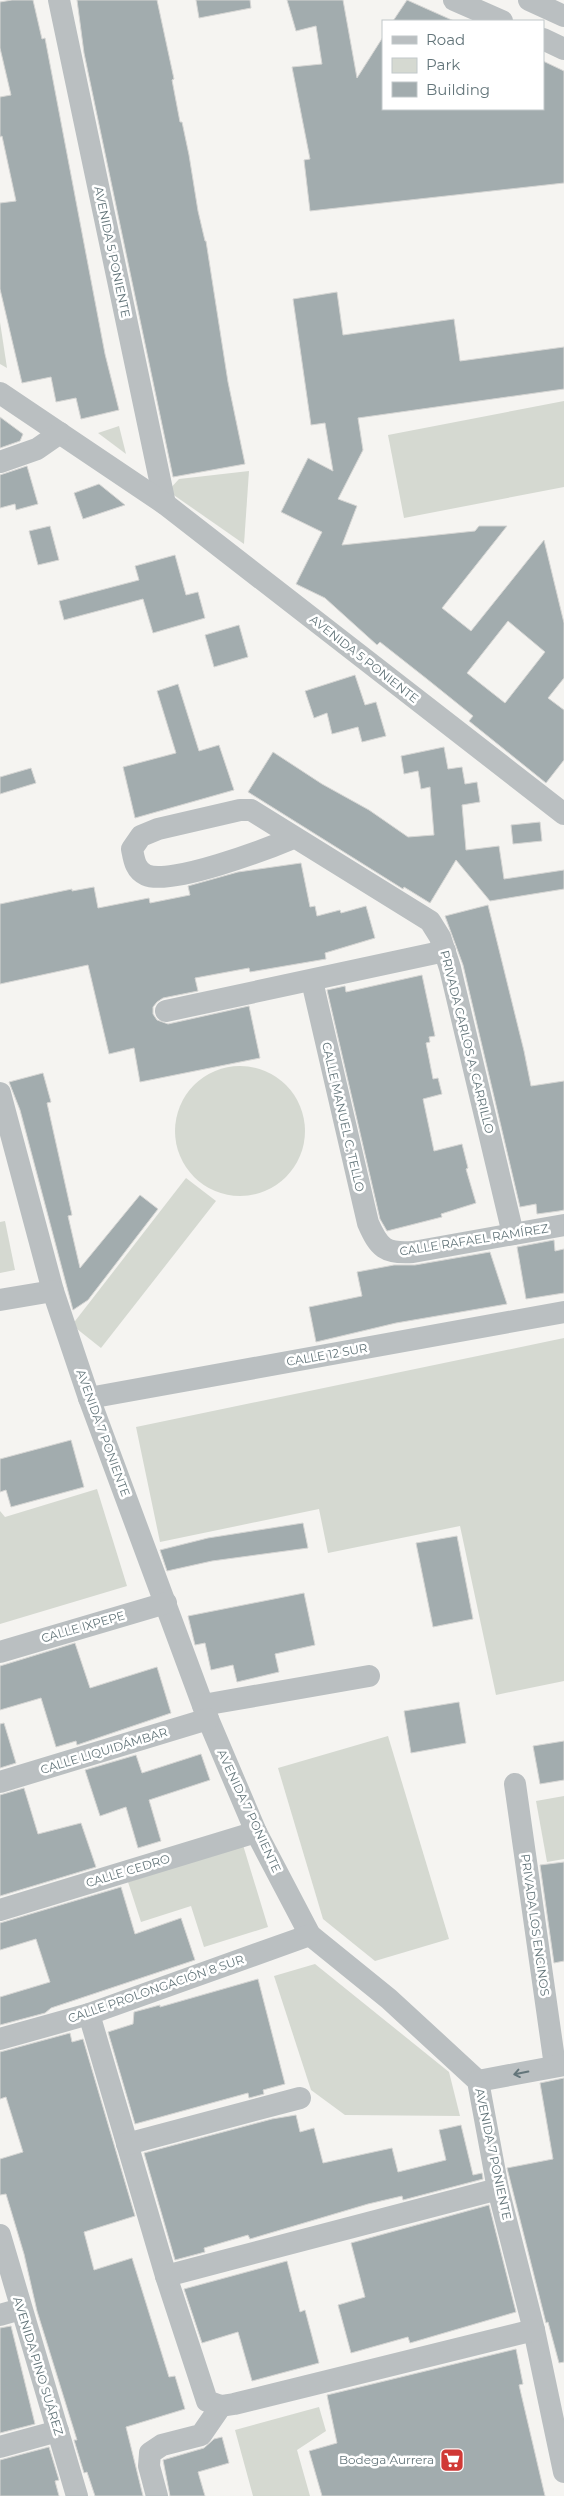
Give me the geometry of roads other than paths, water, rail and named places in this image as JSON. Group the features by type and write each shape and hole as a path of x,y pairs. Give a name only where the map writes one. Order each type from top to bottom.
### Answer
{"street":[{"name":"AVENIDA 5 PONIENTE","path":"59,0 165,504"},
{"path":"454,0 500,20"},
{"path":"529,0 564,16"},
{"path":"544,39 564,49"},
{"name":"AVENIDA 5 PONIENTE","path":"0,393 165,504 564,814"},
{"path":"0,462 37,449 60,433"},
{"name":"PRIVADA CARLOS A. CARRILLO","path":"294,838 253,855 168,877 146,875 135,866 132,849 142,836 158,829 240,810 251,810 430,922 440,937 445,951 513,1234"},
{"path":"166,1011 445,951"},
{"name":"CALLE MANUEL C. TELLO","path":"312,981 368,1223 376,1240 384,1249"},
{"name":"AVENIDA 7 PONIENTE","path":"0,1093 4,1129 53,1291 89,1398 205,1712 256,1832 310,1935 389,1999 478,2081 498,2189 534,2330 564,2472"},
{"name":"CALLE RAFAEL RAMÍREZ","path":"384,1249 396,1253 413,1252 564,1225"},
{"path":"0,1300 53,1291"},
{"name":"CALLE 12 SUR","path":"89,1398 564,1312"},
{"name":"CALLE IXPEPE","path":"0,1652 166,1603"},
{"name":"CALLE LIQUIDÁMBAR","path":"0,1782 205,1712 369,1676"},
{"name":"PRIVADA LOS ENCINOS","path":"516,1784 559,2065"},
{"name":"CALLE CEDRO","path":"0,1910 256,1832"},
{"name":"CALLE PROLONGACIÓN 8 SUR","path":"1,2036 89,2014 310,1935"},
{"path":"89,2014 166,2276 207,2401 221,2406 234,2404 534,2330"},
{"path":"478,2081 559,2065"},
{"path":"127,2144 300,2098"},
{"path":"166,2276 498,2189"},
{"name":"AVENIDA PINO SUÁREZ","path":"0,2235 10,2312 58,2431 77,2496"},
{"path":"157,2496 149,2466 150,2453 162,2444 201,2435 221,2406"},
{"path":"0,2447 58,2431"}],"place":[{"name":"Bodega Aurrera","path":"452,2460"}]}
